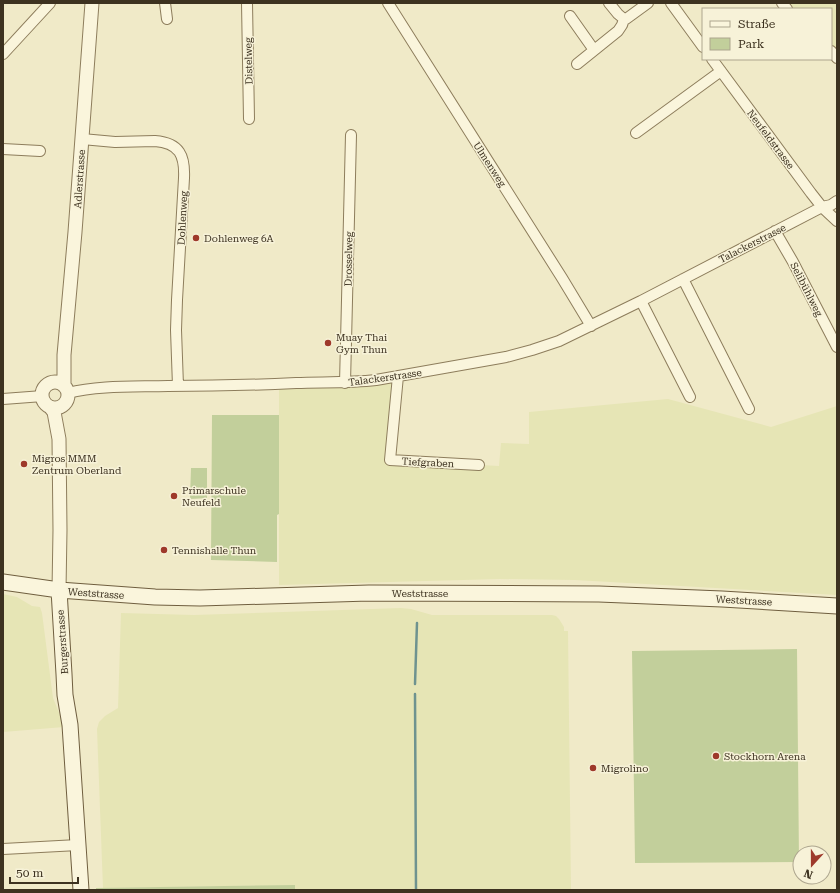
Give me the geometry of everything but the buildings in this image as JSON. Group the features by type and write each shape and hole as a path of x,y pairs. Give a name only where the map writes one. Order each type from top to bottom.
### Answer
{"main road":[{"name":"Weststrasse","path":"3,582 59,590 155,597 200,598 337,594 599,594 722,599 837,606"},
{"name":"Burgerstrasse","path":"59,590 64,681 70,725 81,890"}],"street":[{"path":"3,54 50,3"},
{"name":"Adlerstrasse","path":"66,394 64,355 75,232 92,3"},
{"path":"165,3 167,19"},
{"name":"Distelweg","path":"248,3 249,119"},
{"name":"Ulmenweg","path":"388,3 559,272 591,326"},
{"path":"609,3 624,19"},
{"path":"577,64 618,31 624,19 648,3"},
{"path":"671,3 702,46"},
{"path":"570,16 594,50"},
{"name":"Neufeldstrasse","path":"713,60 822,207 837,221"},
{"path":"636,133 721,71"},
{"name":"Drosselweg","path":"345,382 351,135"},
{"name":"Dohlenweg","path":"82,139 115,142 162,141 168,143 176,149 183,157 184,178 176,330 178,386"},
{"path":"3,149 40,151"},
{"name":"Talackerstrasse","path":"66,394 99,388 376,380 517,354 560,341 822,207 831,205 837,201"},
{"name":"Selibühlweg","path":"775,231 793,262 837,347"},
{"path":"682,279 749,409"},
{"path":"641,300 690,397"},
{"name":"Adlerstrasse","path":"46,390 64,355"},
{"name":"Tiefgraben","path":"398,376 390,460 479,465"},
{"path":"3,399 46,390 56,383 66,394 60,407 50,407 45,402 46,390"},
{"name":"Burgerstrasse","path":"59,439 64,424 66,394"},
{"name":"Burgerstrasse","path":"50,407 54,412 59,439 59,590"},
{"path":"3,849 78,845"}],"green space":[{"path":"782,3 837,3 837,58 832,52 832,8 786,8"},
{"path":"398,376 390,460 499,466 501,443 529,444 529,412 668,399 771,427 837,406 837,595 575,580 500,579 279,585 279,384"},
{"path":"212,415 279,415 279,514 277,515 277,562 211,560"},
{"path":"191,468 207,468 207,498 190,499"},
{"path":"3,594 17,597 32,606 40,607 53,698 64,727 3,732"},
{"path":"401,608 411,609 432,615 552,615 559,619 564,627 564,631 568,631 571,890 295,890 294,885 103,888 97,729 99,722 105,716 118,708 121,613 194,615"},
{"name":"Stockhorn Arena","path":"797,649 799,845 792,845 792,862 635,863 632,651"},
{"path":"295,885 295,890 96,890 96,888"}],"waterway":[{"path":"415,684 417,623"},
{"path":"415,694 416,890"}],"place":[{"name":"Dohlenweg 6A","path":"196,238"},
{"name":"Muay Thai Gym Thun","path":"328,343"},
{"name":"Migros MMM Zentrum Oberland","path":"24,464"},
{"name":"Primarschule Neufeld","path":"174,496"},
{"name":"Tennishalle Thun","path":"164,550"},
{"name":"Stockhorn Arena","path":"716,756"},
{"name":"Migrolino","path":"593,768"}]}
